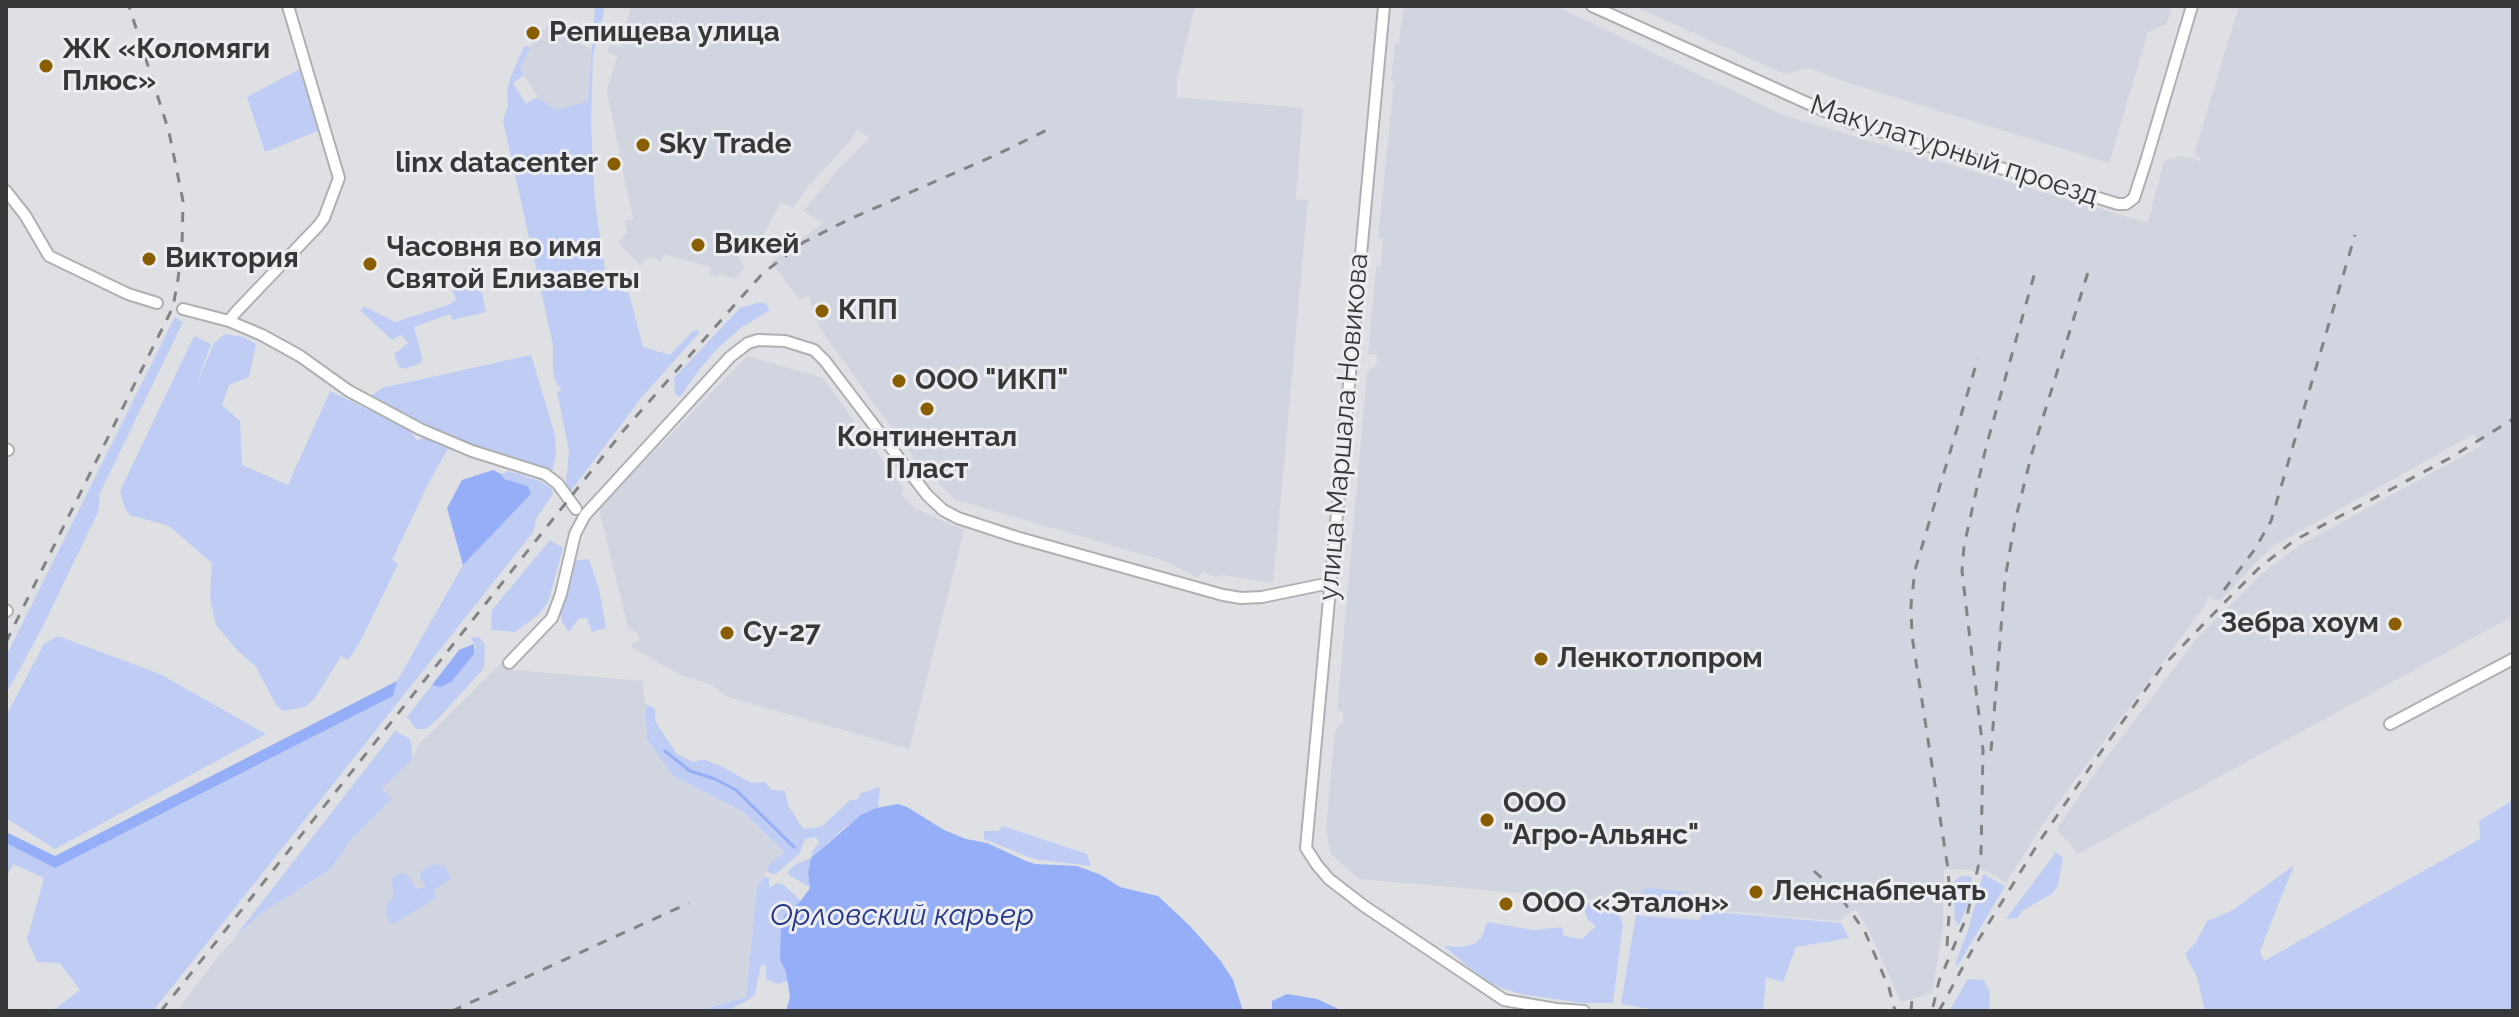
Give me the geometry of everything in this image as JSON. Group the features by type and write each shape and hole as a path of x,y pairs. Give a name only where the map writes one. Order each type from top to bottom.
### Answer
{"street":[{"path":"229,321 318,226 339,178 288,6"},
{"name":"улица Маршала Новикова","path":"1384,6 1306,848 1329,879 1504,1000 1584,1011"},
{"name":"Макулатурный проезд","path":"1592,6 1847,121 2118,204 2126,204 2134,198 2192,6"},
{"path":"6,191 25,215 49,256 128,294 157,303"},
{"path":"183,309 229,321 262,335 300,356 349,391 420,429 472,451 545,474 558,484 576,509"},
{"path":"509,663 552,618 575,534 585,515 730,357 748,343 758,340 785,341 814,350 927,495 943,510 958,518 1223,595 1262,597 1330,583"},
{"path":"2390,724 2513,659"}],"shaded area":[{"path":"595,6 604,6 593,55 591,124 595,202 605,269 590,282 629,293 643,347 670,355 693,331 698,330 699,333 642,397 570,492 566,483 569,451 557,392 562,390 553,374 553,345 503,121 511,76 527,46 530,48 520,69 524,75 513,83 526,104 538,97 556,110 588,101"},
{"path":"631,6 1195,6 1177,79 1177,97 1303,108 1296,199 1308,200 1273,583 1222,575 1220,578 1202,572 1198,578 1162,560 956,500 920,462 917,463 826,337 818,324 809,296 799,299 771,262 823,223 803,211 841,166 870,138 857,129 793,208 781,202 756,249 750,242 743,246 738,256 744,268 736,279 719,274 717,277 709,275 710,267 664,254 661,261 649,257 640,265 618,242 627,233 625,221 633,218 621,163 609,165 607,157 620,154 607,91 617,56 607,52 610,45 620,47"},
{"path":"1404,6 1556,6 1783,115 2148,223 2164,161 2183,156 2200,161 2200,157 2194,154 2239,6 2513,6 2513,616 2078,854 2057,829 2100,766 2198,637 2264,572 2298,546 2481,446 2474,434 2270,548 2219,602 2208,595 2206,604 2047,818 2006,883 1988,871 1944,869 1943,927 1932,993 1901,1002 1856,909 1839,921 1359,879 1331,854 1326,829 1335,730 1343,722 1343,712 1337,711 1367,372 1377,362 1377,354 1368,354 1376,267 1381,266 1383,239 1378,238 1394,82 1391,80 1395,43 1399,43"},
{"path":"1634,6 2172,6 2167,24 2148,32 2109,163 1848,83 1809,68 1784,74"},
{"path":"554,17 581,37 580,45 547,31"},
{"path":"539,28 592,49 588,101 556,110 538,97 520,69"},
{"path":"300,69 318,131 265,152 247,97"},
{"path":"460,275 462,283 479,280 486,312 452,320 450,314 414,327 421,363 405,369 399,367 394,354 408,343 401,335 392,340 361,311 363,306 395,322 456,300 448,277"},
{"path":"765,303 770,310 742,327 719,347 680,397 675,394 674,378 740,308"},
{"path":"175,317 183,322 100,493 98,512 6,694 6,656"},
{"path":"225,334 243,337 256,344 249,377 229,385 222,405 240,421 242,465 288,485 330,391 410,430 417,441 425,437 449,447 392,560 398,564 359,644 348,660 341,656 315,698 305,707 283,711 276,705 256,667 216,625 210,599 212,563 169,526 130,515 120,491 194,336 211,344 195,388 214,343"},
{"path":"531,355 555,435 556,455 552,472 465,444 371,396 382,388"},
{"path":"747,356 823,378 904,490 901,493 908,502 916,509 964,530 909,749 728,697 710,684 682,676 632,647 634,642 639,642 639,634 628,628 599,508"},
{"path":"509,471 540,481 552,489 553,494 536,519 534,531 153,1011 52,1011 80,990 60,963 37,962 27,939 44,878 13,864 6,878 6,843 55,868 393,696 397,681 463,565 531,494 528,486 504,479 501,474"},
{"path":"550,540 563,548 548,603 538,615 515,632 491,630 492,610"},
{"path":"589,559 599,589 606,628 592,632 587,618 579,618 569,632 560,612 575,560"},
{"path":"58,636 160,674 266,734 55,849 6,818 6,716 44,644"},
{"path":"479,637 485,645 484,668 438,719 426,729 416,729 407,717 432,685 441,686 476,647 471,638"},
{"path":"505,659 515,670 643,681 647,739 673,776 743,813 784,853 770,864 757,887 746,998 695,1011 177,1011 224,949 265,911 331,869 350,841 391,800 380,789 412,759 419,744"},
{"path":"645,704 655,709 655,721 677,754 693,762 703,759 751,783 765,782 772,790 785,791 788,805 803,829 821,827 850,800 857,800 861,793 880,787 878,807 845,827 811,858 812,851 819,843 816,837 805,839 800,853 776,874 771,874 767,871 769,864 784,852 743,812 673,776 647,739"},
{"path":"395,731 410,739 413,759 381,789 392,799 350,841 331,869 265,911 234,938"},
{"path":"2513,800 2513,1011 2205,1011 2197,977 2185,954 2196,942 2207,921 2233,910 2294,865 2260,951 2264,961 2480,839 2479,821"},
{"path":"1003,826 1087,854 1091,866 1034,859 984,839 984,831 998,831"},
{"path":"2056,852 2063,858 2058,885 2053,893 2022,911 2018,918 2006,919"},
{"path":"811,858 808,872 810,887 789,875 788,871"},
{"path":"434,864 445,866 451,879 434,890 435,899 391,925 386,914 387,904 393,897 392,878 399,873 409,875 416,889 426,887 420,878 421,871"},
{"path":"1983,874 2005,886 1958,965 1955,965 1969,927"},
{"path":"1961,876 1972,877 1969,901 1959,925 1955,921 1953,882"},
{"path":"764,877 769,878 769,888 777,883 784,885 801,901 780,960 788,981 778,984 766,979 766,965 761,965 755,994 748,1000 720,1011 698,1011 746,997 757,887"},
{"path":"1647,888 1686,892 1686,901 1678,901 1684,904 1684,910 1677,914 1645,907 1643,900 1676,901 1641,898 1641,892"},
{"path":"1587,903 1614,904 1623,924 1613,1003 1583,1003 1521,994 1498,987 1478,975 1444,946 1474,944 1482,937 1487,922 1533,930 1562,927 1564,936 1582,939 1596,926 1588,920 1584,910"},
{"path":"1704,911 1841,923 1849,938 1796,947 1783,982 1766,977 1763,1011 1661,1011 1621,1004 1636,914 1699,920"},
{"path":"1968,979 1984,980 1990,992 1989,1011 1949,1011"}],"water":[{"path":"493,470 504,479 528,486 531,494 463,565 447,508 462,480"},
{"path":"474,644 474,654 452,681 441,687 432,685 459,650"},
{"path":"397,681 393,696 55,868 6,843 6,832 55,856"},
{"name":"Орловский карьер","path":"898,804 944,830 987,843 1026,861 1077,866 1101,875 1120,887 1158,896 1220,960 1233,980 1243,1011 786,1011 790,997 786,972 780,960 781,923 785,914 799,903 810,888 808,872 811,858 861,815 876,808"},
{"path":"1287,994 1317,999 1343,1011 1272,1011 1272,1001"}],"waterway":[{"path":"665,751 690,771 736,790 794,847"}],"railway":[{"path":"6,642 173,307 182,247 183,201 169,132 129,6"},
{"path":"161,1011 624,430 762,274 804,242 1053,127"},
{"path":"2224,590 2255,549 2271,521 2355,235"},
{"path":"1991,751 2005,579 2015,521 2032,453 2089,269"},
{"path":"1933,1007 1939,981 1967,916 1981,854 1983,750 1962,571 1964,546 1986,447 2035,272"},
{"path":"1947,946 1948,869 1912,636 1911,605 1915,570 1978,358"},
{"path":"1939,1011 1971,952 2039,842 2093,763 2161,668 2222,605 2260,567 2295,540 2450,458 2513,419"},
{"path":"1814,871 1837,892 1865,932 1889,988 1895,1011"},
{"path":"452,1011 689,903"},
{"path":"1911,1011 1912,998"}],"place":[{"name":"Репищева улица","path":"533,33"},
{"name":"ЖК «Коломяги Плюс»","path":"46,66"},
{"name":"Sky Trade","path":"643,145"},
{"name":"linx datacenter","path":"614,164"},
{"name":"Викей","path":"698,245"},
{"name":"Виктория","path":"149,259"},
{"name":"Часовня во имя Святой Елизаветы","path":"370,264"},
{"name":"КПП","path":"822,311"},
{"name":"ООО \"ИКП\"","path":"899,381"},
{"name":"Континентал Пласт","path":"927,409"},
{"name":"Зебра хоум","path":"2395,624"},
{"name":"Су-27","path":"727,633"},
{"name":"Ленкотлопром","path":"1541,659"},
{"name":"ООО \"Агро-Альянс\"","path":"1487,820"},
{"name":"Ленснабпечать","path":"1756,892"},
{"name":"ООО «Эталон»","path":"1506,904"}]}
